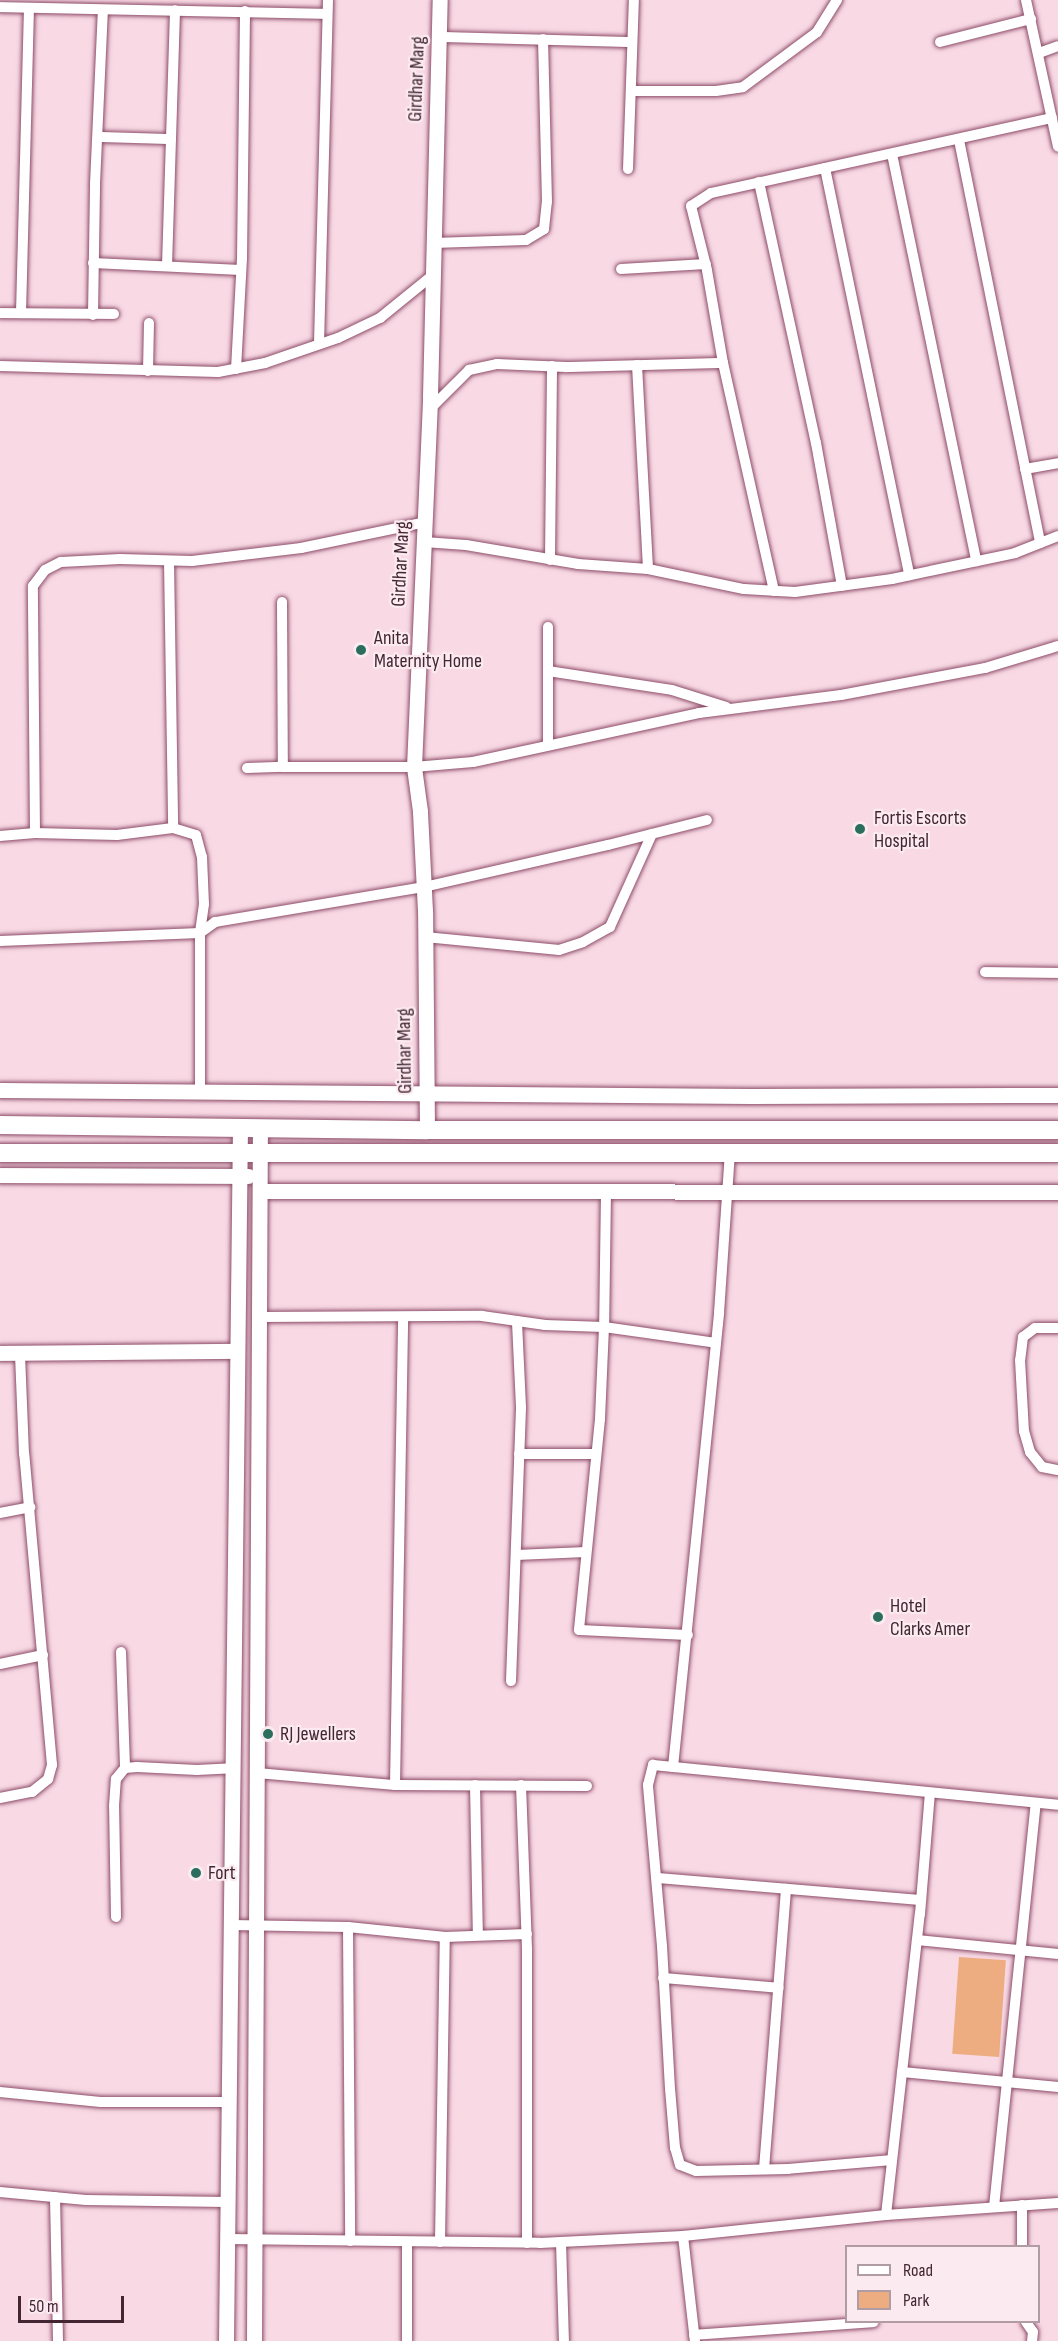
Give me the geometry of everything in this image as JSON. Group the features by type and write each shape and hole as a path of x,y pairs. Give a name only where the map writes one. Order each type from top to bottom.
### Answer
{"main road":[{"path":"0,1125 427,1130 1058,1130"},
{"path":"0,1153 1058,1153"}],"street":[{"path":"318,344 328,0"},
{"name":"Girdhar Marg","path":"427,1130 424,887 420,810 414,767 430,403 440,0"},
{"path":"628,169 634,0"},
{"path":"631,91 716,91 743,87 817,32 837,0"},
{"path":"1026,0 1058,147"},
{"path":"0,7 103,10 115,5 175,10 327,14"},
{"path":"21,314 29,8"},
{"path":"93,315 103,10"},
{"path":"167,266 175,10"},
{"path":"236,369 241,270 245,11"},
{"path":"940,42 1031,19"},
{"path":"439,37 632,42"},
{"path":"433,243 526,240 544,230 547,202 543,39"},
{"path":"1039,52 1058,46"},
{"path":"774,591 723,363 706,264 691,206 711,193 1052,118"},
{"path":"98,137 171,140"},
{"path":"959,140 1040,543"},
{"path":"892,154 975,561"},
{"path":"825,168 909,575"},
{"path":"759,182 816,443 842,586"},
{"path":"93,262 241,270"},
{"path":"621,269 706,264"},
{"path":"0,366 218,372 265,363 338,338 380,318 433,274"},
{"path":"0,313 114,314"},
{"path":"148,371 149,323"},
{"path":"430,403 470,370 497,364 637,366 723,363"},
{"path":"550,560 552,366"},
{"path":"637,366 648,569"},
{"path":"1025,469 1058,464"},
{"path":"35,833 33,586 45,570 61,562 192,561 301,548 424,522"},
{"path":"424,542 466,545 578,564 648,569 744,589 795,592 909,575 1015,553 1058,536"},
{"path":"169,561 173,828"},
{"path":"282,602 284,767"},
{"path":"548,627 548,744"},
{"path":"248,768 414,767 473,762 548,744 729,709 841,694 985,668 1058,646"},
{"path":"548,671 672,690 729,709"},
{"path":"0,941 200,933 215,922 424,887 707,820"},
{"path":"0,836 35,833 117,835 173,828 196,835 202,857 204,904 200,933 200,1092"},
{"path":"425,937 559,950 583,942 610,927 652,834"},
{"path":"985,972 1058,974"},
{"path":"0,1090 964,1097 1058,1095"},
{"path":"226,2341 240,1128"},
{"path":"254,2341 260,1128"},
{"path":"673,1767 716,1343 730,1153"},
{"path":"0,1175 240,1176 260,1183 606,1192 1058,1192"},
{"path":"606,1192 604,1327 596,1454 579,1630 688,1635"},
{"path":"259,1317 482,1316 517,1321 604,1327 716,1343"},
{"path":"395,1785 403,1318"},
{"path":"511,1681 521,1407 517,1321"},
{"path":"1058,1328 1035,1328 1023,1336 1020,1360 1024,1431 1030,1452 1042,1467 1058,1470"},
{"path":"0,1353 237,1351"},
{"path":"0,1798 32,1792 48,1779 52,1765 24,1454 20,1353"},
{"path":"519,1454 596,1454"},
{"path":"0,1513 30,1507"},
{"path":"516,1555 586,1552"},
{"path":"116,1917 114,1806 116,1779 125,1768 122,1652"},
{"path":"0,1664 43,1655"},
{"path":"892,2160 764,2169 696,2171 680,2165 675,2148 657,1878 648,1785 653,1765 1058,1806"},
{"path":"125,1768 232,1768"},
{"path":"257,1773 395,1785 587,1786"},
{"path":"475,1785 478,1935"},
{"path":"521,1785 527,1934 527,2243"},
{"path":"886,2215 917,1940 930,1793"},
{"path":"994,2207 1005,2083 1036,1804"},
{"path":"657,1878 921,1900"},
{"path":"764,2169 786,1888"},
{"path":"231,1925 348,1927 445,1936 527,1934"},
{"path":"348,1927 350,2241"},
{"path":"440,2242 445,1936"},
{"path":"917,1940 1058,1954"},
{"path":"663,1978 778,1988"},
{"path":"902,2072 1058,2088"},
{"path":"0,2092 101,2102 229,2102"},
{"path":"0,2192 186,2203 227,2202"},
{"path":"55,2197 58,2341"},
{"path":"227,2239 561,2242 683,2236 886,2215 1058,2203"},
{"path":"1022,2205 1022,2245"},
{"path":"683,2236 694,2338 863,2323"},
{"path":"407,2242 407,2341"},
{"path":"561,2242 564,2341"},
{"path":"1027,2323 1033,2332 1032,2341"}],"green space":[{"path":"959,1957 1006,1960 999,2057 952,2054"}],"place":[{"name":"Anita Maternity Home","path":"361,650"},
{"name":"Fortis Escorts Hospital","path":"860,829"},
{"name":"Hotel Clarks Amer","path":"878,1617"},
{"name":"RJ Jewellers","path":"268,1734"},
{"name":"Fort","path":"196,1873"}]}
